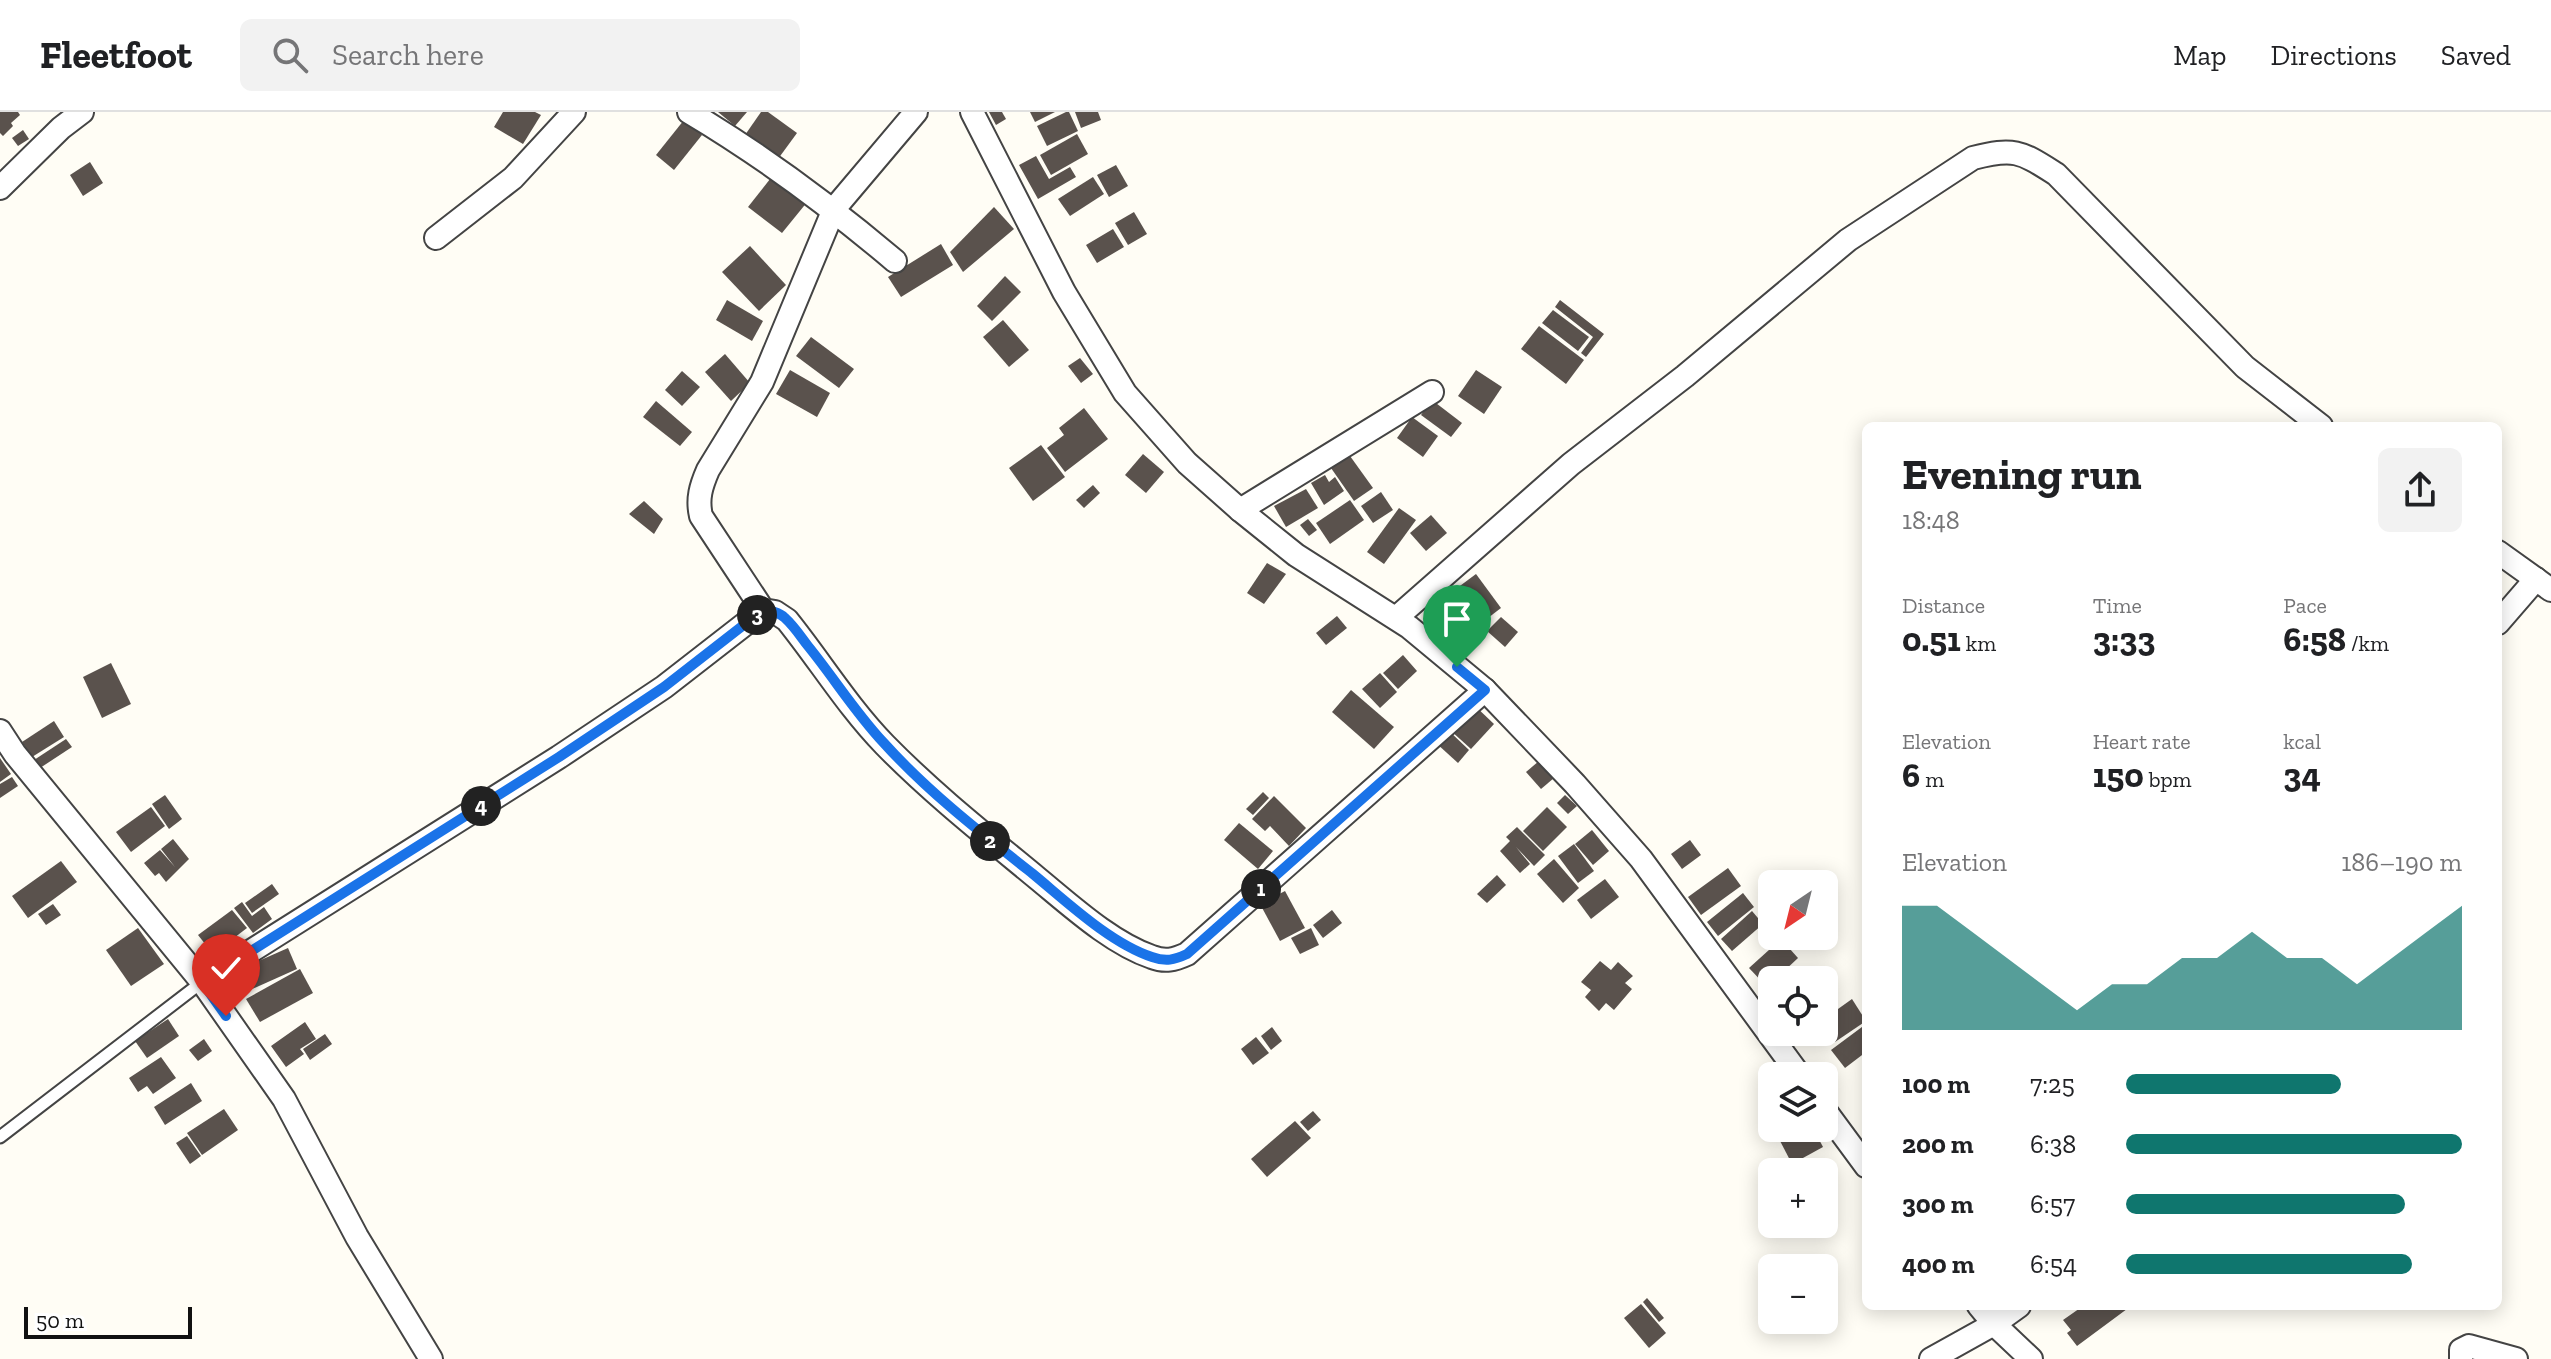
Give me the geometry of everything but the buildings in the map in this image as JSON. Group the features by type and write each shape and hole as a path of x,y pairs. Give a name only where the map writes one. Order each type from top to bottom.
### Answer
{"street":[{"path":"0,188 61,128 82,112"},
{"path":"436,238 513,178 574,112"},
{"path":"689,112 741,143 834,209 895,261"},
{"path":"916,112 834,209 762,382 708,470 699,495 701,516 763,610 775,612 787,620 885,745 976,830 1101,928 1151,957 1173,961 1187,954 1485,690"},
{"path":"972,112 1064,292 1125,393 1187,463 1240,510 1296,555 1396,618 1485,690 1641,859 1790,1062"},
{"path":"1396,618 1571,464 1685,376 1848,240 1973,158 1997,151 2023,154 2056,174 2245,367 2316,422"},
{"path":"1240,510 1432,392"},
{"path":"2502,555 2544,585 2502,620"},
{"path":"202,982 638,705 763,610"},
{"path":"0,731 15,754 202,982 284,1099 357,1237 431,1359"},
{"path":"1838,1128 1862,1161"},
{"path":"1982,1310 2031,1359"},
{"path":"1931,1359 2013,1310"},
{"path":"2461,1359 2461,1350 2469,1346 2516,1359"}],"lane":[{"path":"0,1137 202,982"}],"route":[{"path":"226,1016 202,982 559,757 664,687 763,610 775,612 787,620 885,745 976,830 1121,941 1151,957 1173,961 1187,954 1485,690 1457,667"}]}
